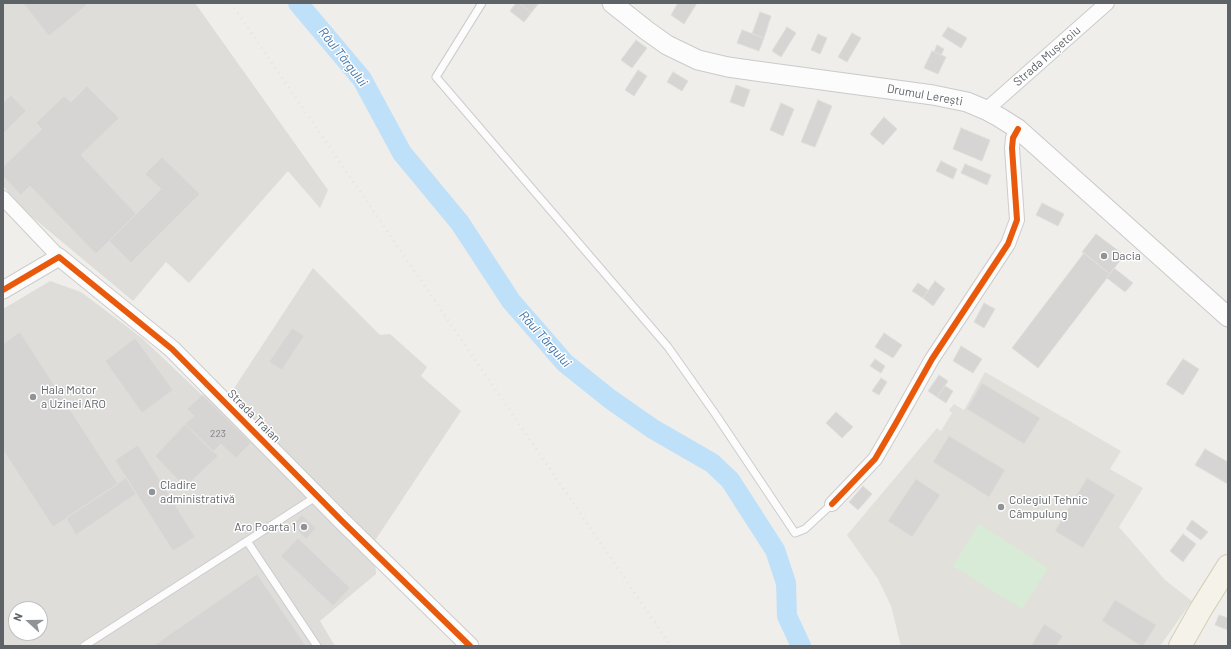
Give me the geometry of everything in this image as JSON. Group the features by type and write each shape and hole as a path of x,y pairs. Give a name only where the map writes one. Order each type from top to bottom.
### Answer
{"main road":[{"name":"Drumul Lerești","path":"612,3 666,45 698,60 728,67 948,97 967,102 998,116 1018,129 1228,317"},
{"path":"1180,646 1228,566"}],"street":[{"name":"Strada Mușetoiu","path":"986,110 1107,3"},
{"path":"832,504 875,459 932,359 1008,244 1017,220 1012,148 1018,129"},
{"name":"Strada Traian","path":"3,198 59,257 172,349 470,646"},
{"path":"3,290 59,257"}],"lane":[{"path":"482,3 436,77 668,347 716,415 795,533 806,529 832,504"},
{"path":"84,646 318,496"},
{"path":"247,541 317,646"}],"shaded area":[{"path":"3,3 195,3 328,190 320,208 288,171 189,283 166,262 133,301 25,211 3,186"},
{"path":"313,268 380,335 390,334 427,367 421,376 461,411 374,542 376,574 320,621 335,646 3,646 3,309 50,281 81,292 142,338 202,395 227,399"},
{"name":"Colegiul Tehnic Câmpulung","path":"985,372 1121,451 1110,469 1143,488 1119,527 1165,580 1192,601 1160,646 901,646 891,606 878,579 847,535 937,428 941,431 952,413 949,410 954,404 964,410"}],"green space":[{"path":"979,524 1048,568 1022,609 953,566"}],"building":[{"path":"23,3 85,3 87,5 49,36"},
{"path":"516,3 519,3 531,13 524,22 510,11"},
{"path":"519,3 539,3 531,13"},
{"path":"678,3 697,3 684,24 671,15"},
{"path":"760,12 771,16 764,38 752,34"},
{"path":"787,27 796,33 781,57 772,51"},
{"path":"948,27 967,38 961,48 942,36"},
{"path":"742,30 764,38 759,51 737,43"},
{"path":"852,33 861,38 847,62 838,57"},
{"path":"818,34 827,38 820,54 811,50"},
{"path":"636,40 647,48 632,68 621,60"},
{"path":"937,45 944,49 941,55 934,52"},
{"path":"932,51 946,57 938,74 924,68"},
{"path":"638,70 647,76 634,96 625,90"},
{"path":"673,72 688,81 682,91 667,82"},
{"path":"736,85 750,90 744,107 730,102"},
{"path":"87,86 119,118 81,155 136,214 96,254 30,186 21,195 3,176 3,167 42,129 36,123 64,96 71,102"},
{"path":"11,95 26,111 3,134 3,103"},
{"path":"818,100 832,106 815,147 801,142"},
{"path":"781,103 794,109 783,136 770,130"},
{"path":"884,117 897,129 883,145 870,134"},
{"path":"961,128 990,140 982,161 953,149"},
{"path":"162,157 200,194 131,263 109,241 161,189 145,174"},
{"path":"941,161 957,169 953,179 936,171"},
{"path":"965,164 991,175 987,185 961,173"},
{"path":"1042,203 1064,214 1058,226 1036,215"},
{"path":"1096,234 1124,255 1110,274 1082,252"},
{"path":"1084,253 1110,274 1038,368 1012,348"},
{"path":"1114,268 1133,283 1125,292 1107,278"},
{"path":"935,281 945,289 933,306 923,298"},
{"path":"918,283 928,290 923,298 912,291"},
{"path":"984,303 995,309 984,328 974,322"},
{"path":"292,328 304,336 282,370 269,362"},
{"name":"Hala Motor a Uzinei ARO","path":"20,332 118,484 53,527 3,450 3,344"},
{"path":"884,333 902,345 893,358 875,347"},
{"path":"135,338 173,390 142,413 105,361"},
{"path":"961,346 982,359 973,373 953,361"},
{"path":"875,359 885,366 881,373 870,366"},
{"path":"1183,359 1199,369 1183,395 1166,384"},
{"path":"939,375 948,381 937,397 928,391"},
{"path":"881,378 887,382 879,395 872,391"},
{"path":"982,383 1040,418 1024,444 967,409"},
{"path":"945,386 953,391 946,403 937,397"},
{"path":"202,395 251,443 236,458 221,444 213,452 185,424 194,416 187,409"},
{"path":"836,412 853,427 842,438 826,423"},
{"path":"185,424 218,456 185,487 155,456"},
{"path":"949,436 1005,470 989,497 933,462"},
{"name":"Cladire administrativă","path":"138,445 195,537 173,551 115,460"},
{"path":"1205,449 1228,462 1228,484 1195,465"},
{"path":"126,478 136,494 76,535 66,518"},
{"path":"1087,478 1115,495 1083,548 1055,531"},
{"path":"916,479 940,495 912,537 888,521"},
{"path":"863,486 872,494 858,510 849,502"},
{"name":"Aro Poarta 1","path":"302,515 316,528 306,539 292,525"},
{"path":"1192,520 1208,532 1201,540 1186,529"},
{"path":"1183,534 1196,544 1183,562 1170,551"},
{"path":"298,538 350,588 333,606 281,556"},
{"path":"257,574 306,646 153,646"},
{"path":"1115,600 1156,625 1143,646 1102,621"},
{"path":"1219,615 1228,618 1228,630 1215,625"},
{"path":"1044,624 1063,636 1056,646 1031,646"}],"waterway":[{"name":"Râul Târgului","path":"298,3 362,79 402,153 460,223 511,301 565,363 610,399 653,429 712,463 730,480 775,550 786,583 787,616 801,646"}],"railway":[{"path":"231,3 671,646"}],"cycle path":[{"path":"832,504 875,459 932,359 1008,244 1017,220 1012,148 1013,138 1018,129"},
{"path":"3,290 59,257 172,349 342,521 470,646"}],"place":[{"name":"Dacia","path":"1104,256"},
{"name":"Hala Motor a Uzinei ARO","path":"33,397"},
{"name":"Cladire administrativă","path":"152,492"},
{"name":"Colegiul Tehnic Câmpulung","path":"1001,507"},
{"name":"Aro Poarta 1","path":"304,527"}]}
